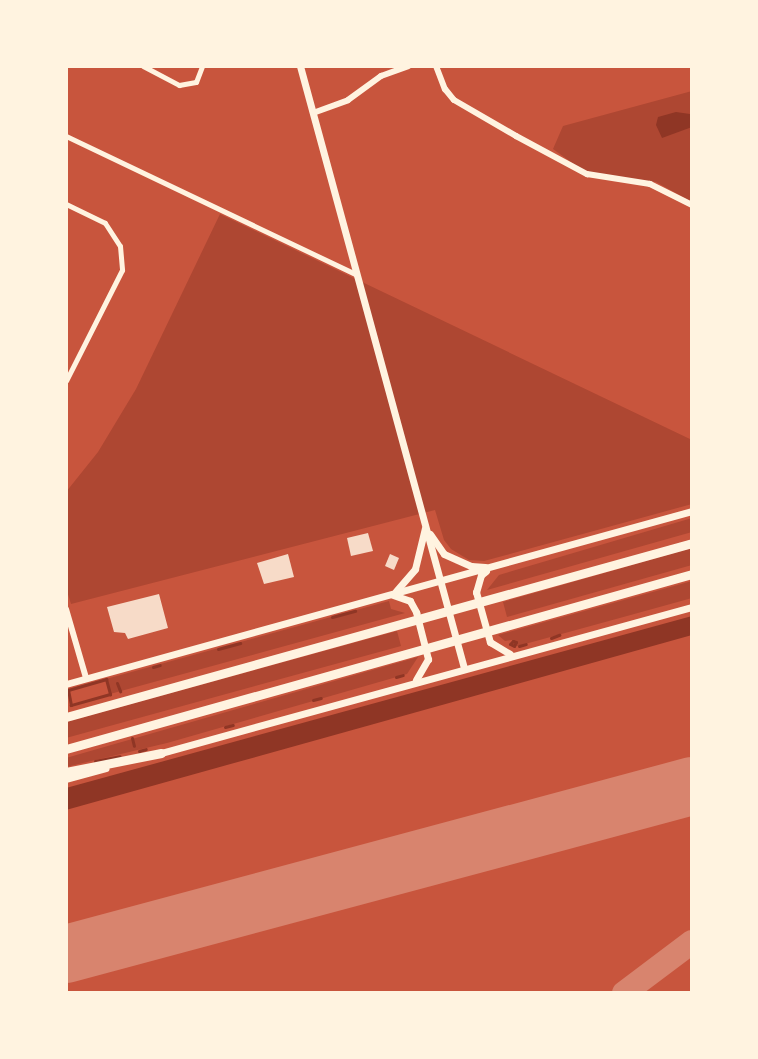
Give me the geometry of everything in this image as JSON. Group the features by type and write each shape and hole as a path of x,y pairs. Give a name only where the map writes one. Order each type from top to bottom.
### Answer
{"highway":[{"path":"66,717 692,543"},
{"path":"66,749 692,574"},
{"path":"66,772 161,753"}],"main road":[{"path":"300,66 464,668"},
{"path":"66,684 692,511"},
{"path":"425,526 444,554 471,566 491,567"},
{"path":"391,594 415,569 425,526"},
{"path":"491,567 481,575 476,592 490,642 512,655"},
{"path":"391,594 410,601 416,612 428,659 414,681"},
{"path":"66,779 692,607"}],"street":[{"path":"143,66 179,85 196,82 202,66"},
{"path":"313,113 348,100 381,76 408,66"},
{"path":"436,66 445,89 454,100 513,134 589,175 650,184 692,205"},
{"path":"66,136 358,275"},
{"path":"66,204 105,223 120,246 122,270 66,381"},
{"path":"66,609 86,678"}],"shaded area":[{"path":"692,91 692,202 656,182 589,175 553,149 563,126"},
{"path":"676,112 690,114 692,127 662,138 656,125 658,117"},
{"path":"220,214 692,440 692,504 484,561 469,560 451,549 444,540 435,510 71,604 66,588 66,492 98,452 136,389"},
{"path":"692,518 692,532 487,590 499,575"},
{"path":"692,548 692,565 507,617 503,602"},
{"path":"692,581 692,598 514,647 512,640 505,641 498,635"},
{"path":"389,601 391,609 405,613 110,694 106,679"},
{"path":"692,616 692,635 66,810 66,788"},
{"path":"397,631 401,646 66,738 66,722"},
{"path":"418,657 407,674 167,743 66,767 66,758"}],"building":[{"path":"368,533 373,551 351,556 347,538"},
{"path":"288,554 294,577 264,584 257,563"},
{"path":"390,554 399,558 394,570 385,566"},
{"path":"159,594 168,628 128,639 125,633 114,632 107,607"}],"waterway":[{"path":"332,617 355,611"},
{"path":"551,638 559,635"},
{"path":"513,641 516,642 514,646 510,644 513,641"},
{"path":"218,649 240,643"},
{"path":"519,646 526,644"},
{"path":"153,667 160,665"},
{"path":"396,677 403,675"},
{"path":"106,679 110,694 71,705 68,690 106,679"},
{"path":"117,683 120,691"},
{"path":"313,700 321,698"},
{"path":"225,727 233,725"},
{"path":"132,738 134,746"},
{"path":"139,751 146,749"},
{"path":"95,761 120,756"}],"taxiway":[{"path":"624,993 692,942"}],"runway":[{"path":"66,954 692,786"}]}
